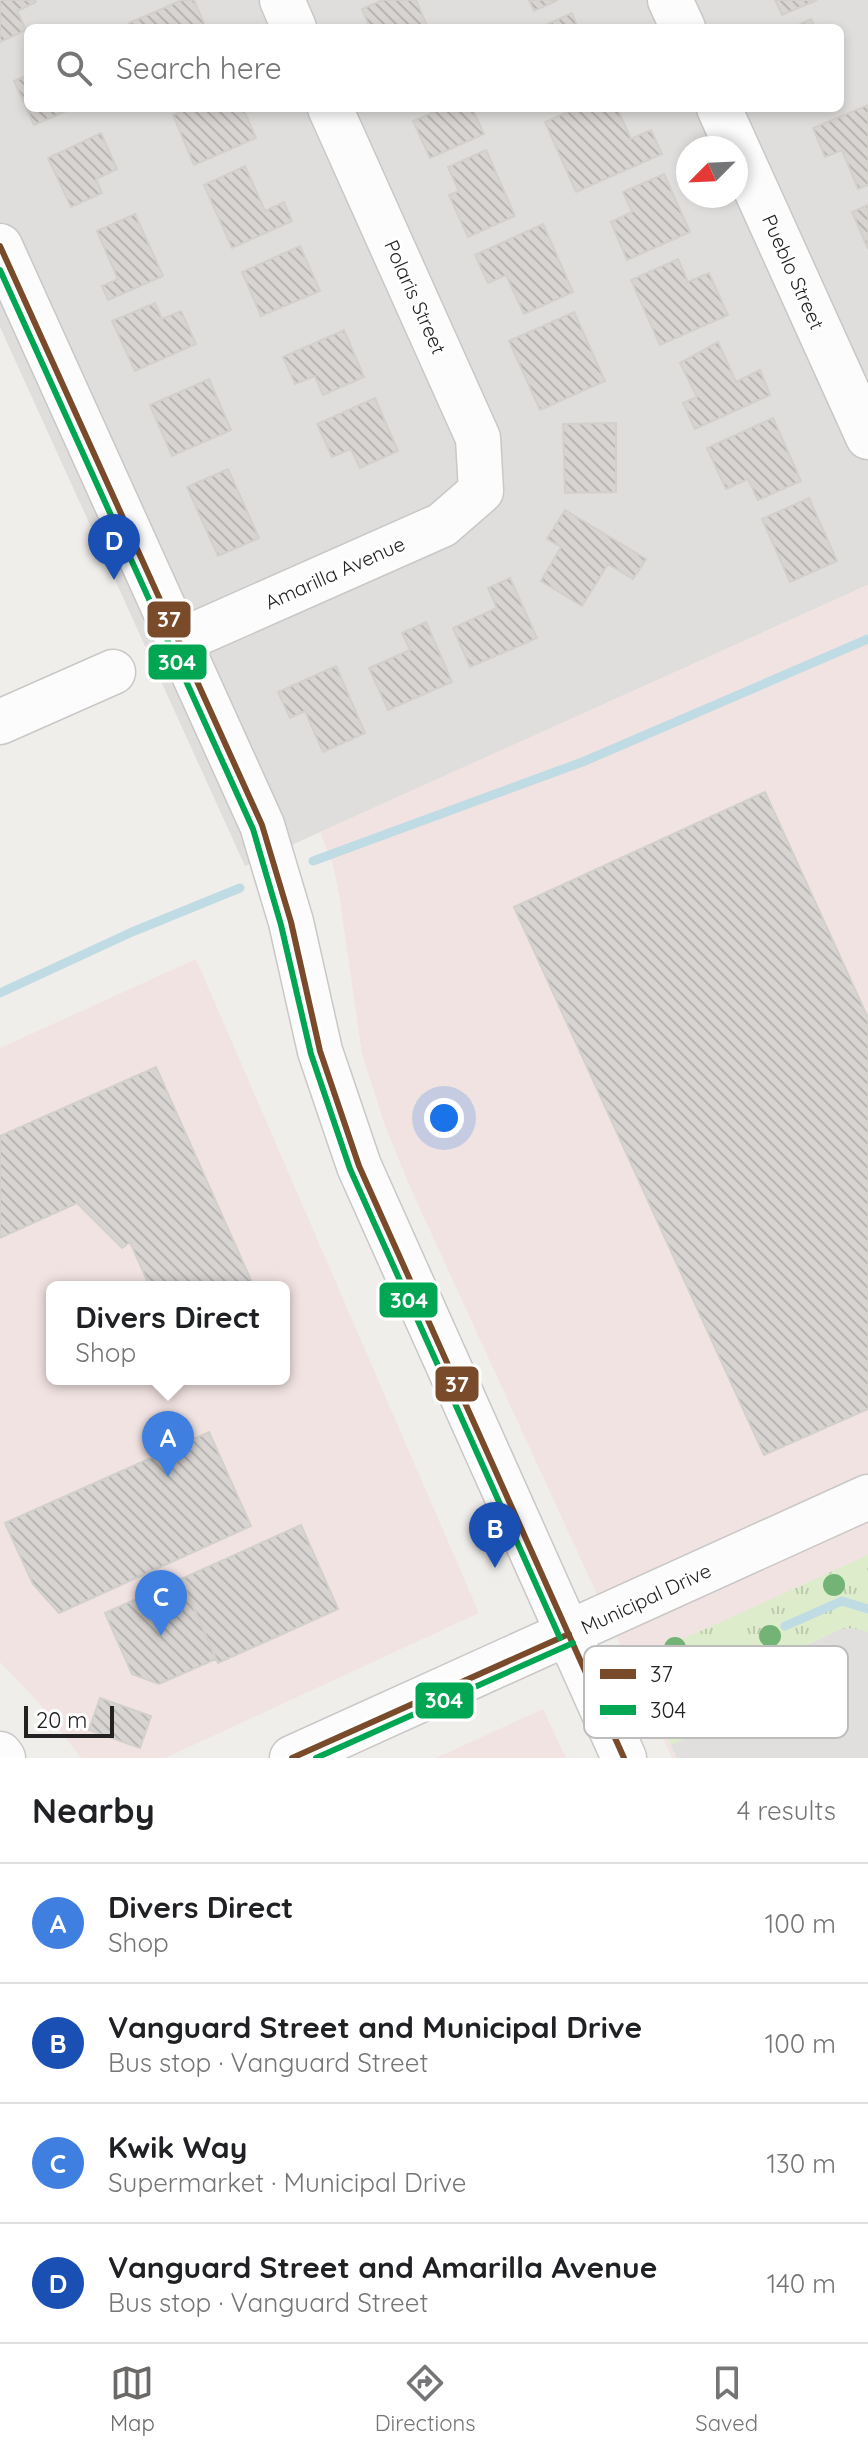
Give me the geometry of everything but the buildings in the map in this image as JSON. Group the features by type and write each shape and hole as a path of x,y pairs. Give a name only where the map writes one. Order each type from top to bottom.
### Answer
{"street":[{"path":"282,0 292,24"},
{"path":"670,0 681,24"},
{"name":"Polaris Street","path":"332,112 478,438 481,491"},
{"name":"Pueblo Street","path":"721,112 868,437"},
{"path":"0,246 262,825 275,863 320,1051 359,1166 584,1668"},
{"name":"Amarilla Avenue","path":"180,641 442,525 481,491"},
{"path":"0,722 113,672"},
{"name":"Municipal Drive","path":"292,1758 868,1497"},
{"path":"615,1738 624,1758"}],"shaded area":[{"path":"0,0 868,0 868,585 245,866 0,327"},
{"path":"868,585 868,1758 672,1758 663,1738 848,1738 848,1646 621,1646 410,1187 385,1126 362,1054 339,894 333,865 320,832"},
{"path":"196,959 479,1613 165,1758 81,1758 39,1703 0,1662 0,1048"},
{"path":"841,1629 868,1632 868,1758 677,1758 671,1745 686,1738 848,1738 848,1646 806,1646"},
{"path":"543,1709 566,1758 436,1758"}],"green space":[{"path":"868,1555 868,1758 677,1758 668,1738 848,1738 848,1646 668,1646"}],"waterway":[{"path":"313,861 585,761 868,639"},
{"path":"0,993 132,932 240,888"},
{"path":"785,1626 842,1601 868,1609"}],"transit line":[{"name":"37","path":"0,246 262,825 291,922 320,1051 359,1166 584,1669"},
{"name":"304","path":"0,270 253,829 281,925 311,1054 350,1169 560,1638"},
{"name":"37","path":"292,1758 569,1634"},
{"name":"304","path":"316,1758 573,1643"},
{"name":"37","path":"615,1738 624,1758"}],"place":[{"name":"Vanguard Street and Amarilla Avenue","path":"114,580"},
{"name":"Divers Direct","path":"168,1477"},
{"name":"Vanguard Street and Municipal Drive","path":"495,1568"},
{"name":"Kwik Way","path":"161,1636"}]}
